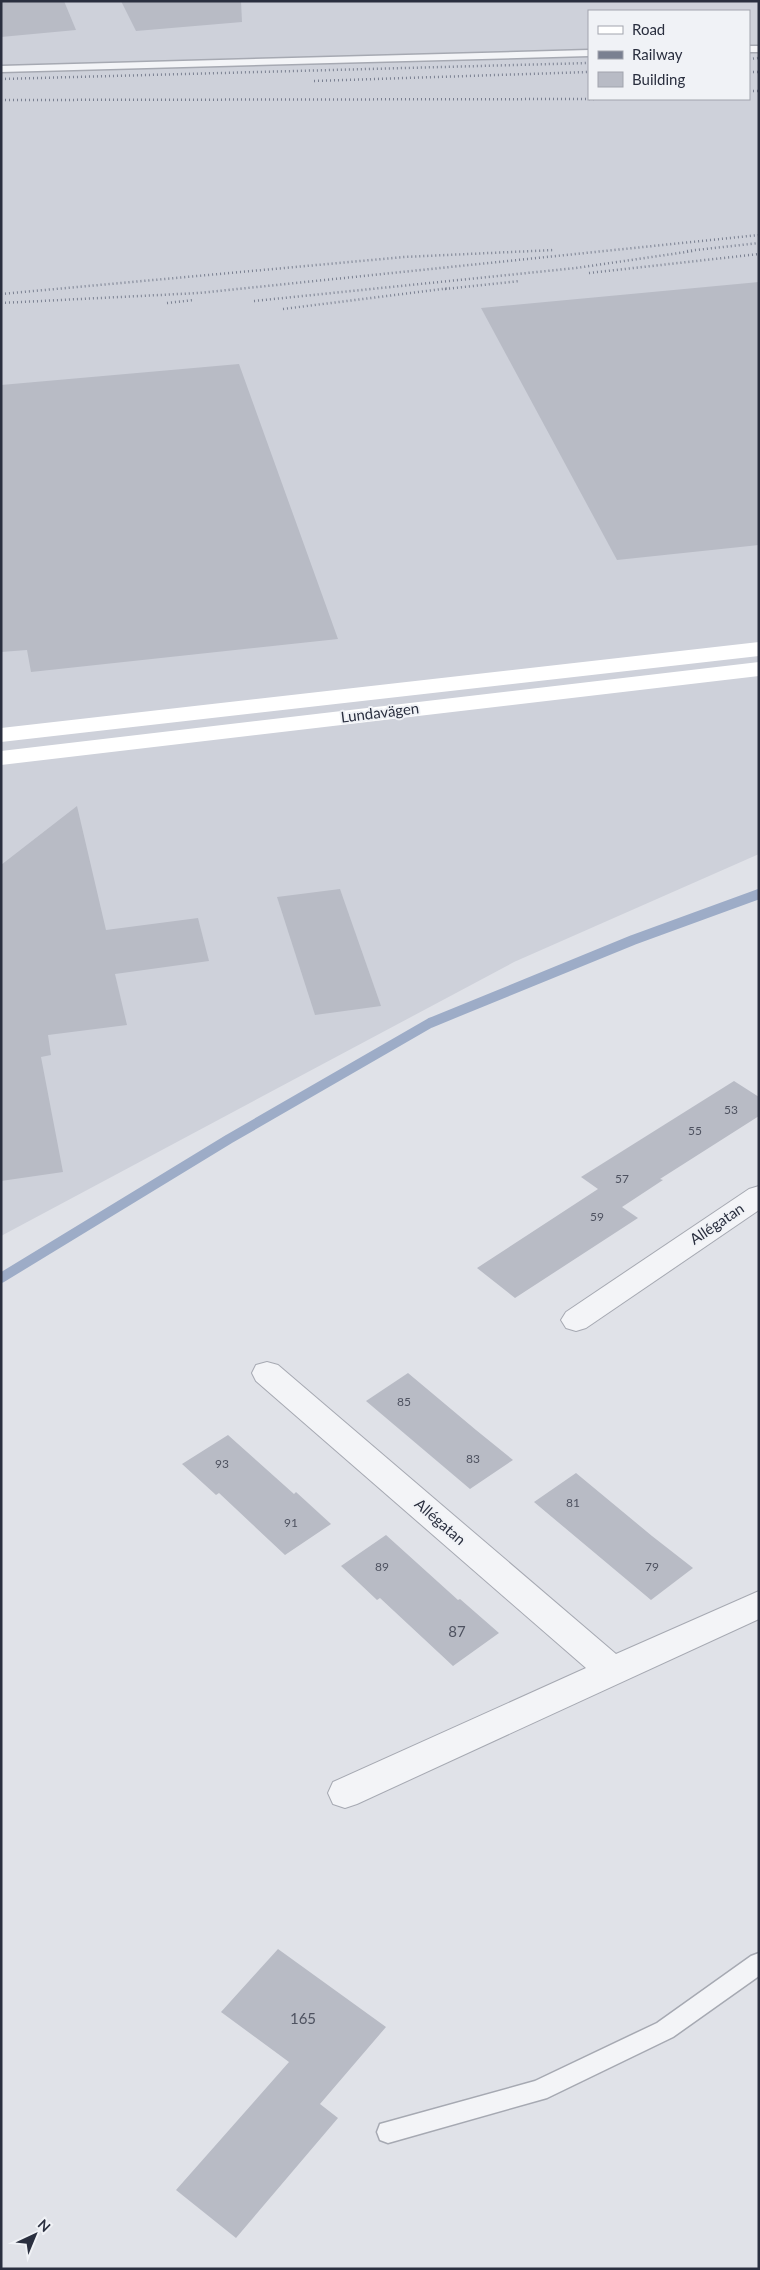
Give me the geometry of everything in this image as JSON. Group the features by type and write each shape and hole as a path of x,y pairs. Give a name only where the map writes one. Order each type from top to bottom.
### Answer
{"main road":[{"name":"Lundavägen","path":"1,735 759,649"},
{"name":"Lundavägen","path":"1,758 759,669"}],"street":[{"name":"Allégatan","path":"576,1320 759,1196"},
{"name":"Allégatan","path":"267,1373 614,1672"},
{"path":"345,1793 614,1672 759,1604"}],"lane":[{"path":"1,70 552,59 588,54"},
{"path":"388,2132 539,2091 665,2030 759,1963"}],"shaded area":[{"path":"1,1 759,1 759,854 514,962 1,1236"}],"building":[{"path":"1,1 64,1 76,30 1,37"},
{"path":"121,1 241,1 242,22 136,31"},
{"path":"759,282 759,545 617,560 481,308"},
{"path":"239,364 338,639 31,672 27,650 1,652 1,385"},
{"path":"77,806 106,930 198,918 209,961 115,974 127,1025 48,1035 51,1055 41,1057 63,1172 1,1181 1,865"},
{"path":"340,889 381,1006 315,1015 277,897"},
{"path":"734,1081 759,1097 759,1116 660,1179 663,1180 622,1207 638,1218 515,1298 477,1268 598,1189 581,1177"},
{"path":"408,1373 513,1460 470,1489 366,1401"},
{"path":"228,1435 331,1524 285,1555 219,1493 216,1495 182,1464"},
{"path":"576,1473 693,1568 651,1600 534,1502"},
{"path":"386,1535 458,1600 460,1599 499,1633 453,1666 380,1598 377,1600 341,1566"},
{"path":"278,1949 386,2027 320,2104 338,2118 236,2238 176,2190 289,2062 221,2012"}],"waterway":[{"path":"1,1278 229,1139 430,1023 633,940 759,894"}],"railway":[{"path":"750,59 759,58"},
{"path":"1,79 588,63"},
{"path":"314,81 588,72"},
{"path":"750,72 759,72"},
{"path":"750,91 759,91"},
{"path":"1,100 588,99"},
{"path":"1,303 199,293 759,235"},
{"path":"687,251 759,243"},
{"path":"1,294 404,257 554,250"},
{"path":"254,301 576,268 693,251"},
{"path":"589,273 759,254"},
{"path":"445,289 520,281"},
{"path":"283,309 450,288"},
{"path":"167,303 194,300"}]}
